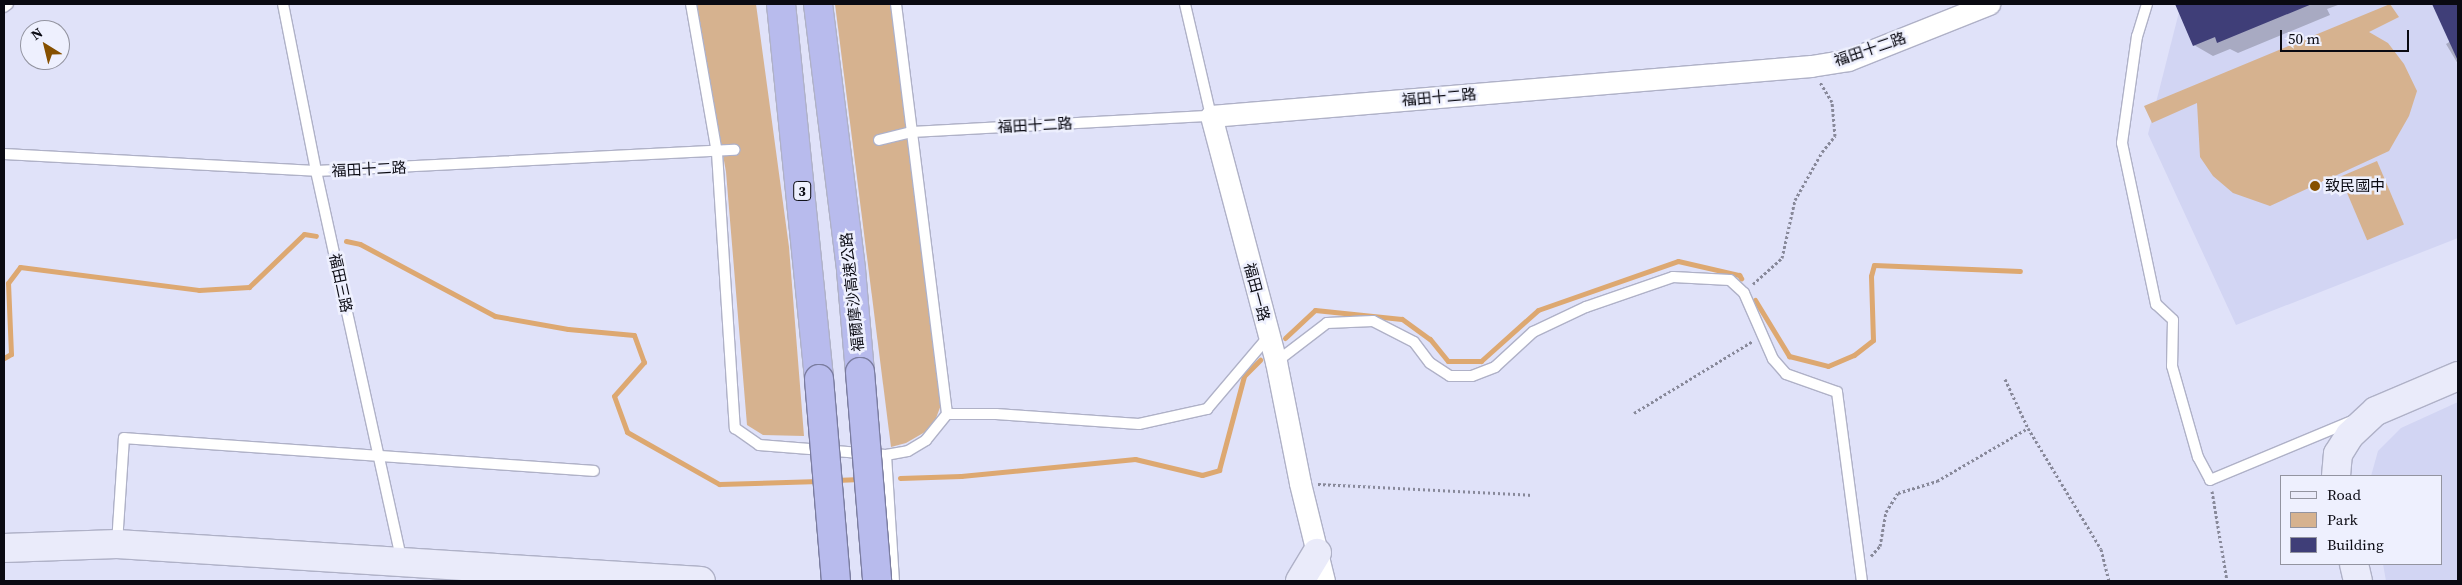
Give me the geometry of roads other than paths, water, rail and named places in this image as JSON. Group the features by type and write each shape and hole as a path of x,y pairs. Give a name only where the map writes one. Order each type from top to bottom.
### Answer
{"highway":[{"name":"3","path":"781,4 819,380 836,581"},
{"name":"福爾摩沙高速公路","path":"818,4 851,270 877,581"}],"main road":[{"path":"2336,475 2338,454 2346,441 2376,411 2458,376"},
{"path":"4,548 117,544 402,562 498,574 700,581"},
{"path":"1300,581 1318,553"},
{"path":"2354,565 2358,581"}],"street":[{"name":"福田十二路","path":"1211,116 1810,66 1848,60 1989,4"},
{"name":"福田一路","path":"1211,116 1276,362 1300,484 1324,581"}],"lane":[{"path":"4,7 8,4"},
{"name":"福田三路","path":"283,4 316,171 402,562"},
{"path":"691,4 717,154 734,428 760,445 886,455 908,450 926,440 947,414 896,4"},
{"name":"福田一路","path":"1185,4 1211,116"},
{"path":"2148,4 2137,36 2122,143 2156,304 2172,320 2172,366 2198,457 2210,480 2376,411"},
{"name":"福田十二路","path":"879,140 912,132 1211,116"},
{"name":"福田十二路","path":"4,154 316,171 717,154 734,150"},
{"path":"1276,362 1327,323 1373,320 1414,342 1430,363 1450,376 1472,376 1495,367 1533,332 1586,307 1673,277 1730,280 1744,293 1773,359 1786,374 1837,392 1862,567 1862,581"},
{"path":"947,414 996,414 1139,424 1207,409 1268,336"},
{"path":"117,544 124,438 594,471"},
{"path":"886,455 894,581"}],"waterway":[{"path":"4,358 11,354 8,283 20,267 199,290 249,287 304,234 316,236"},
{"path":"346,241 360,244 495,316 568,329 634,335 644,362 614,396 627,432 719,484 819,481"},
{"path":"1285,338 1315,310 1402,319 1430,339 1448,361 1481,361 1538,310 1678,261 1739,275 1741,278"},
{"path":"1755,300 1789,356 1828,366 1854,355 1873,340 1871,276 1874,265 2020,271"},
{"path":"900,478 961,476 1135,459 1202,475 1219,470 1244,376 1260,360"},
{"path":"835,480 861,479"}],"place":[{"name":"致民國中","path":"2315,186"}]}
